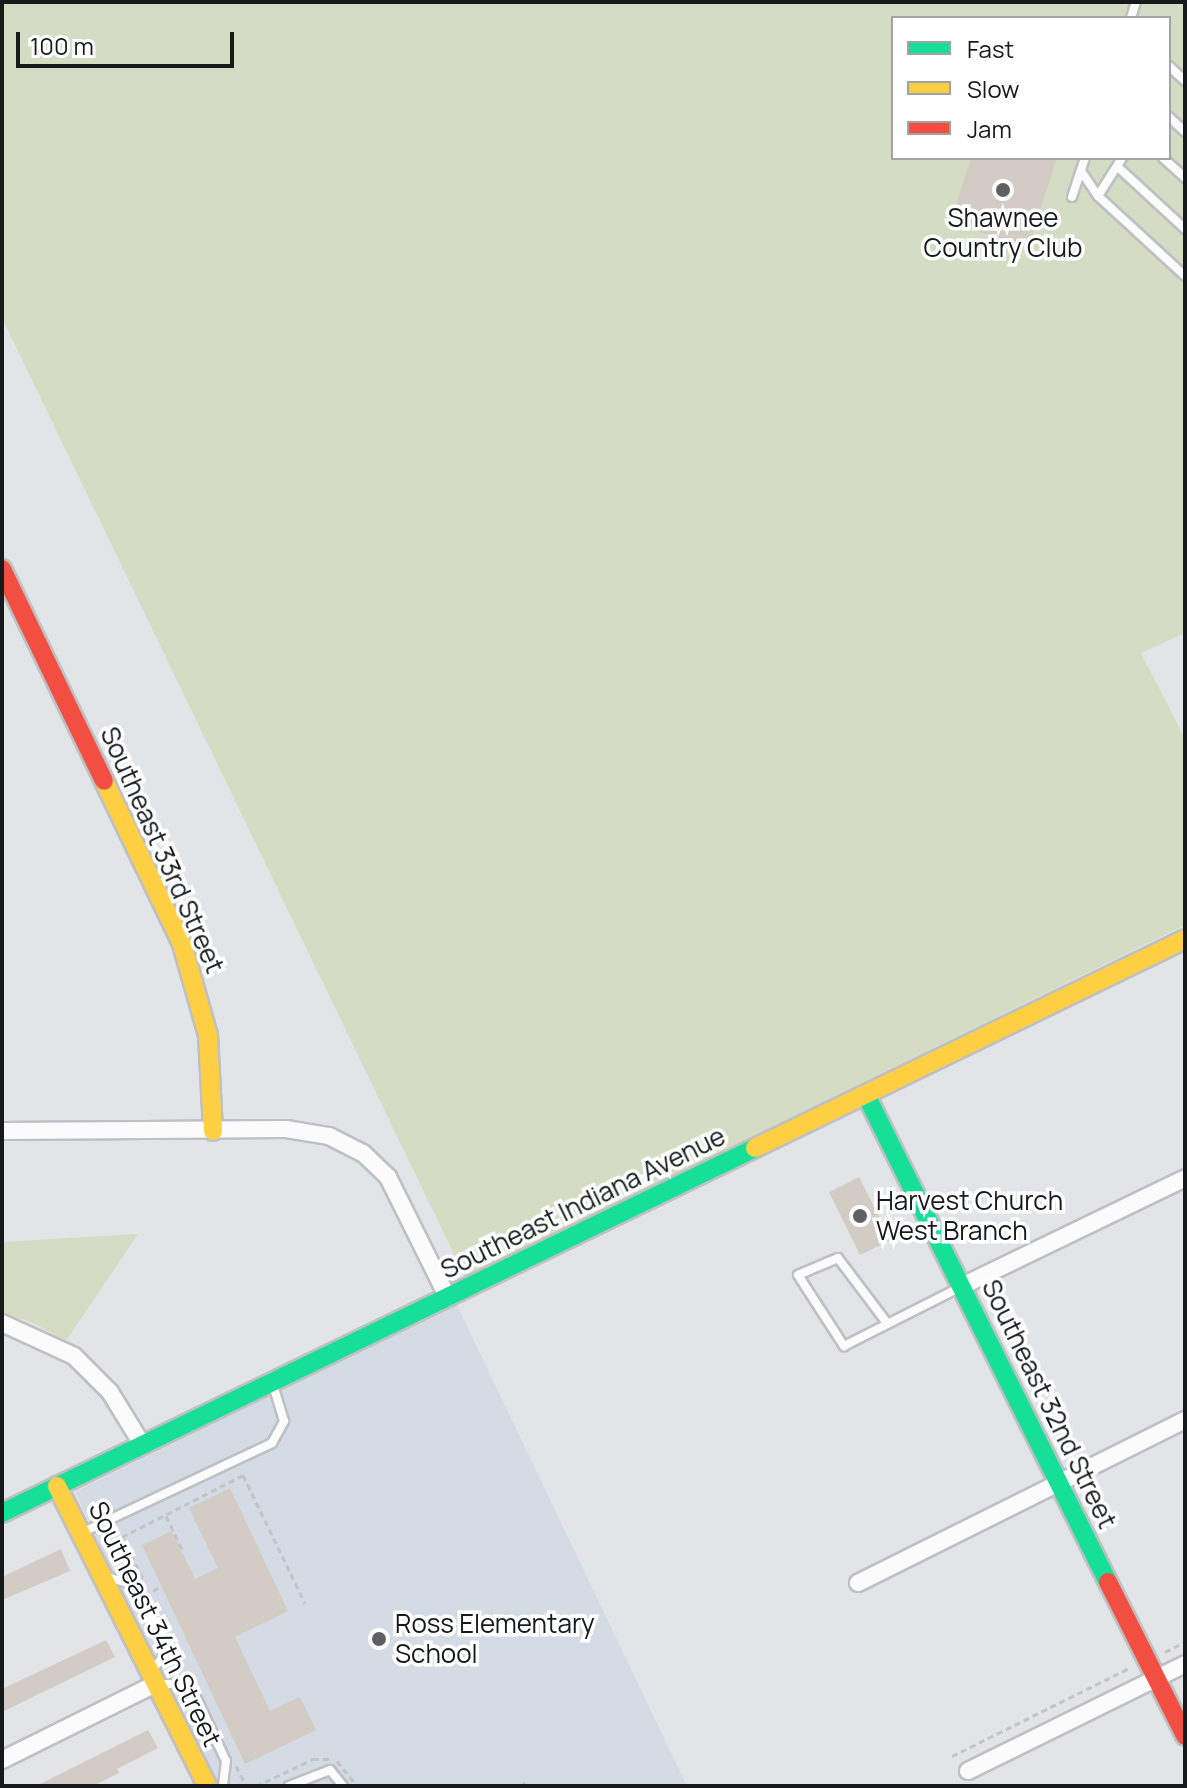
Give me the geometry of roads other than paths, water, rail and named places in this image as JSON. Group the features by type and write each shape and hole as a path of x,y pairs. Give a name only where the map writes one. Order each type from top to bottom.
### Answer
{"street":[{"name":"Southeast 33rd Street","path":"2,569 182,944 208,1035 213,1131"},
{"name":"Southeast Indiana Avenue","path":"2,1513 1185,939"},
{"name":"Southeast 32nd Street","path":"866,1095 1185,1736"},
{"path":"2,1131 306,1130 363,1153 394,1186 448,1298"},
{"path":"962,1286 1185,1178"},
{"path":"2,1323 74,1356 110,1392 142,1444"},
{"path":"858,1583 1185,1420"},
{"name":"Southeast 34th Street","path":"57,1486 207,1786"},
{"path":"968,1771 1185,1664"},
{"path":"2,1760 152,1678"}],"lane":[{"path":"1072,197 1084,160"},
{"path":"1165,160 1185,178"},
{"path":"1098,196 1120,163 1185,229"},
{"path":"1081,171 1098,196 1185,276"},
{"path":"887,1323 838,1258 798,1275 844,1346 962,1286"},
{"path":"81,1533 272,1443 284,1411 271,1381"},
{"path":"102,1576 132,1584 161,1635 163,1658 152,1678 182,1684 194,1693 226,1761 223,1786"},
{"path":"289,1786 330,1770 343,1786"}],"place":[{"name":"Shawnee Country Club","path":"1003,190"},
{"name":"Harvest Church West Branch","path":"860,1216"},
{"name":"Ross Elementary School","path":"379,1639"}]}
